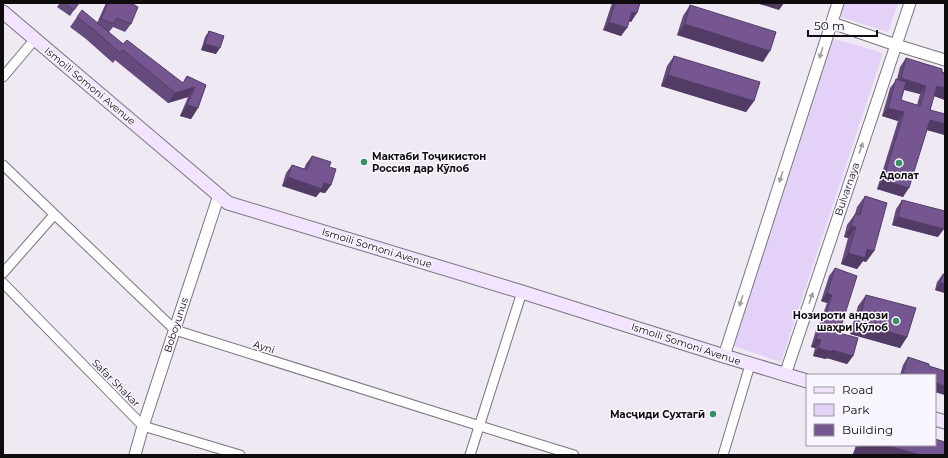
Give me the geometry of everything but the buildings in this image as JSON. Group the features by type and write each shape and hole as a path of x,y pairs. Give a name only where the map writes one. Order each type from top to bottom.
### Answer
{"main road":[{"name":"Ismoili Somoni Avenue","path":"3,12 228,203 522,292 806,381"}],"street":[{"path":"724,356 838,3"},
{"name":"Bulvarnaya","path":"785,375 910,3"},
{"path":"832,23 945,60"},
{"path":"3,77 35,39"},
{"name":"Ayni","path":"3,165 175,330 574,455"},
{"name":"Boboyunus","path":"135,455 143,426 219,196"},
{"path":"3,273 54,215"},
{"name":"Safar Shakar","path":"3,284 143,426 240,455"},
{"path":"470,455 522,292"},
{"path":"723,455 750,364"}],"green space":[{"path":"842,3 898,3 888,32 838,16"},
{"path":"831,38 883,53 781,362 733,346"}],"place":[{"name":"Мактаби Тоҷикистон Россия дар Кӯлоб","path":"364,162"},
{"name":"Адолат","path":"899,163"},
{"name":"Нозироти андози шаҳри Кӯлоб","path":"896,321"},
{"name":"Масҷиди Сухтагӣ","path":"713,414"}]}
